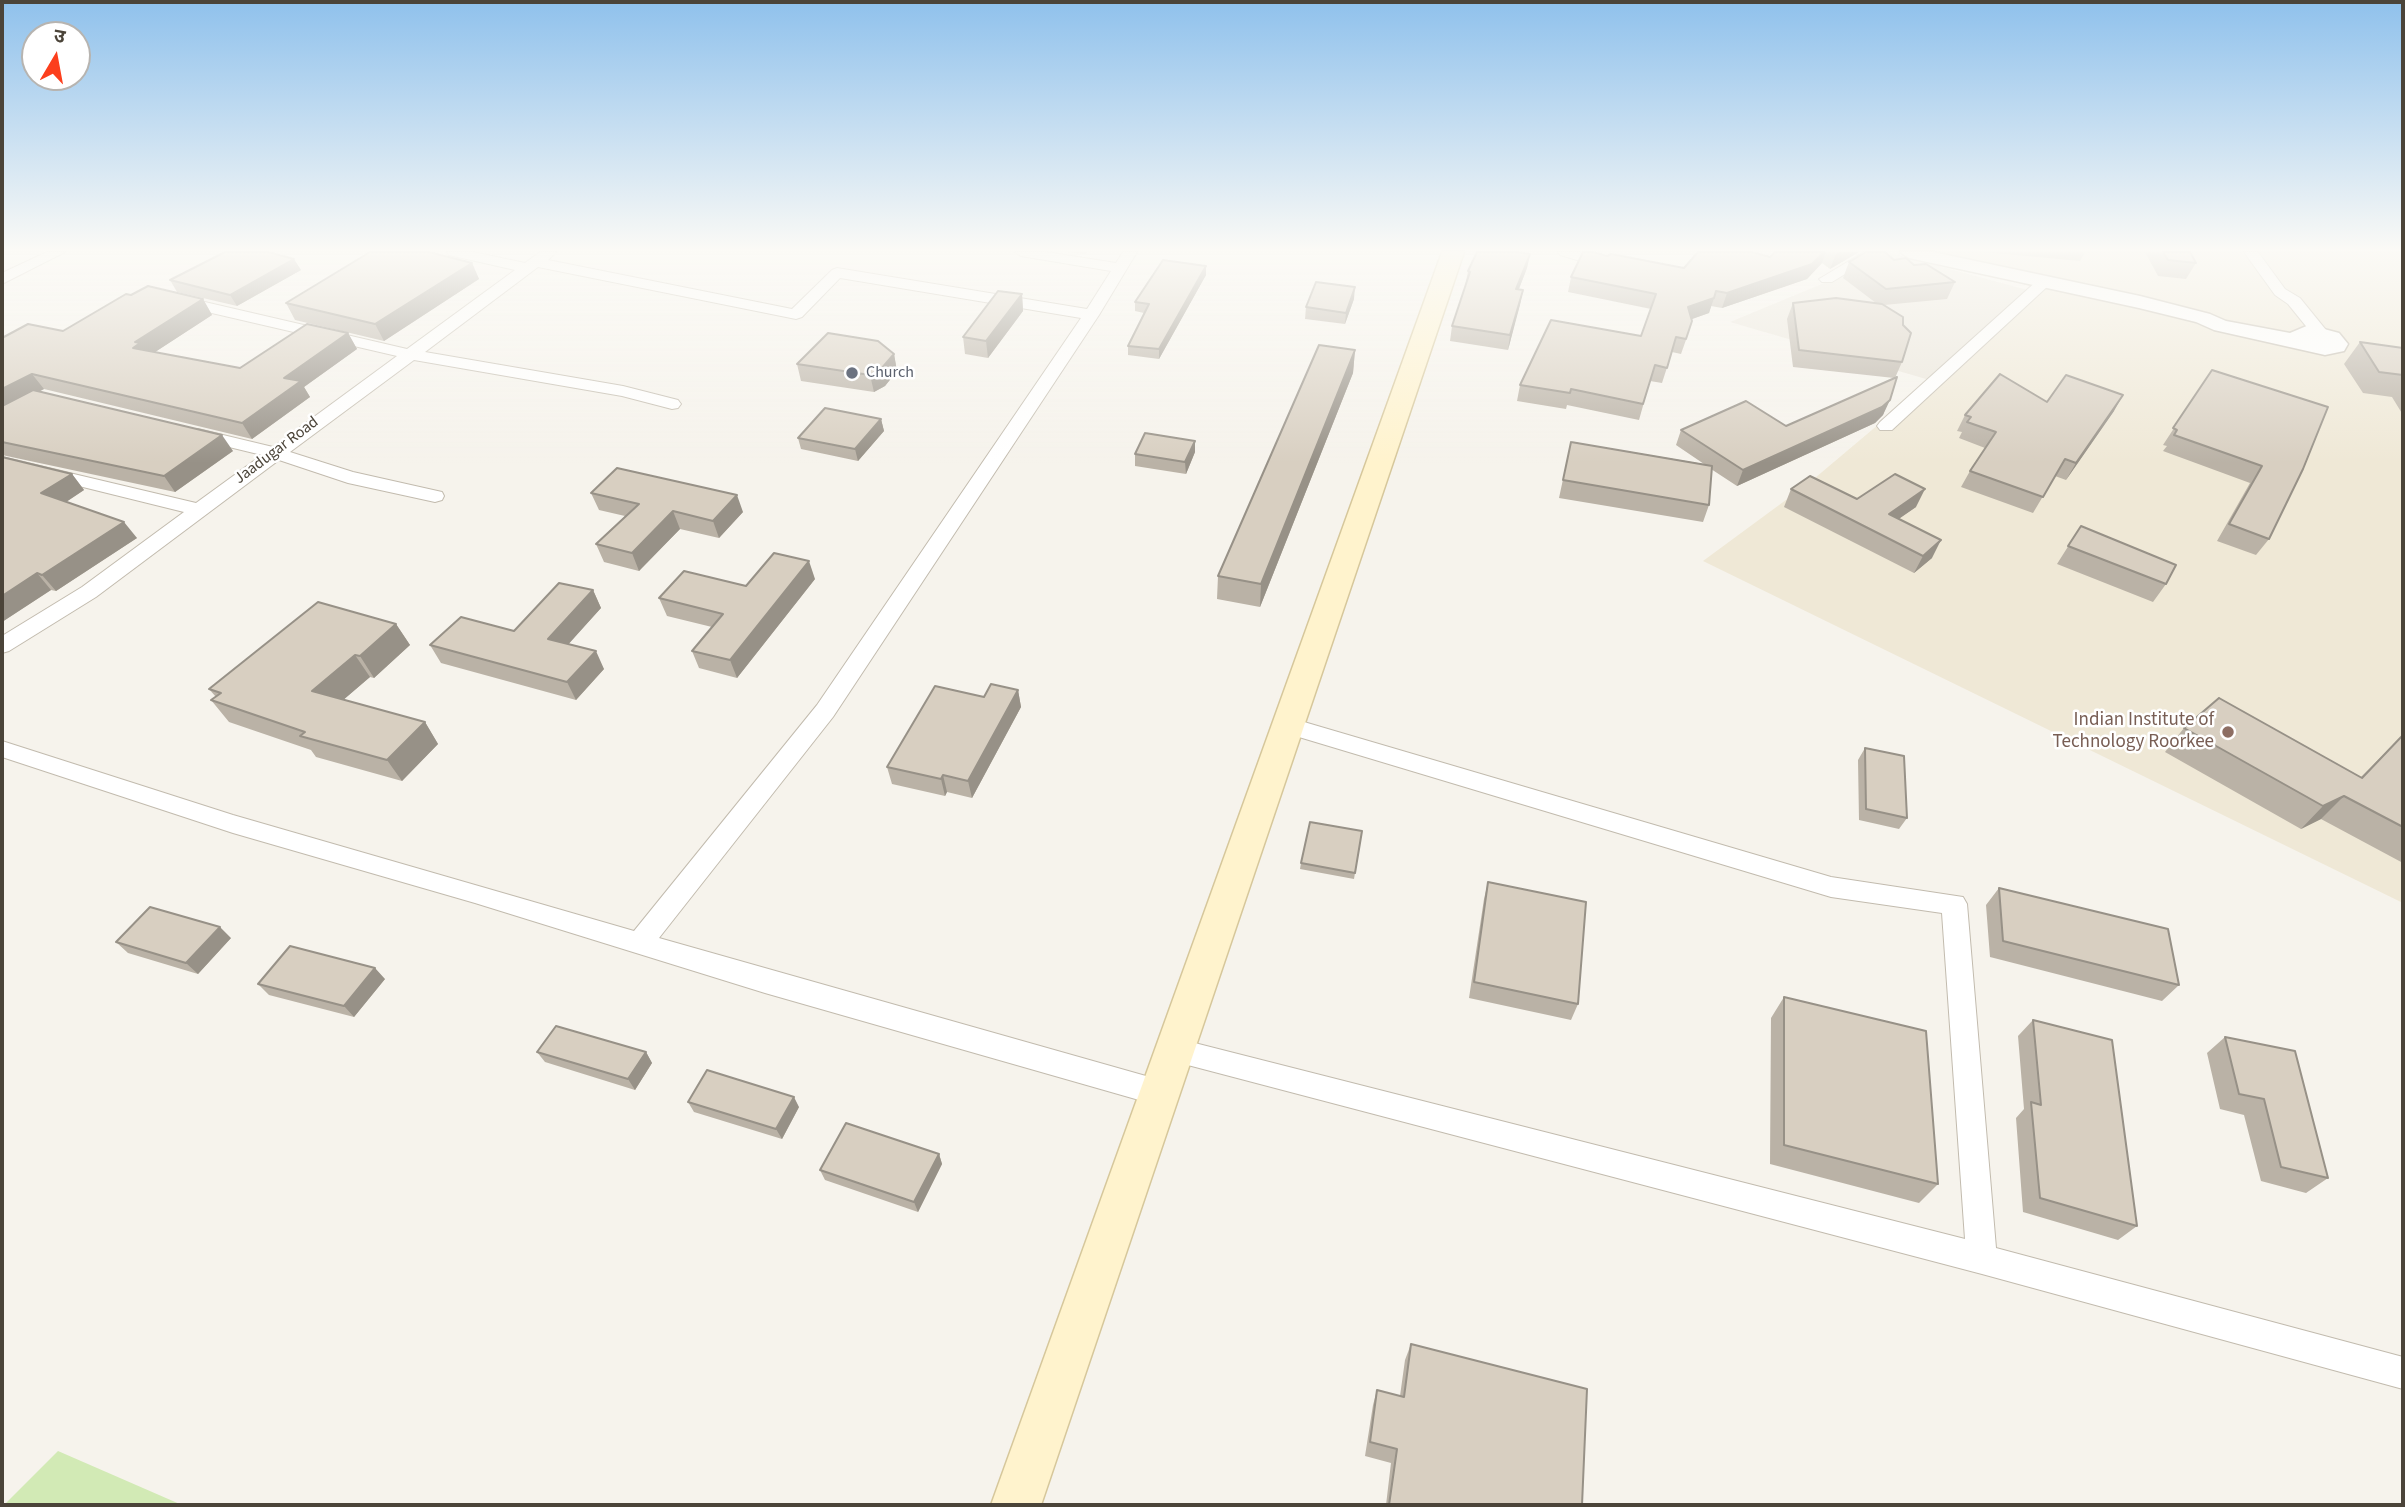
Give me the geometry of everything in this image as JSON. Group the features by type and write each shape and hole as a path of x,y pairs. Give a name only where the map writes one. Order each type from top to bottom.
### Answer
{"main road":[{"path":"1016,1505 1428,322"}],"street":[{"path":"275,322 409,354 623,391 672,404"},
{"name":"Jaadugar Road","path":"2,646 89,592 453,322"},
{"path":"640,943 825,711 1086,322"},
{"path":"1886,426 1993,322"},
{"path":"2213,322 2221,326 2326,339"},
{"path":"2306,322 2326,339"},
{"path":"185,431 275,453 348,477 435,496"},
{"path":"2,462 200,510"},
{"path":"1287,725 1831,887 1954,904 1982,1259"},
{"path":"2,748 233,824 475,893 765,982 1160,1093"},
{"path":"1175,1050 1982,1259 2403,1373"}],"shaded area":[{"path":"1731,322 2031,322 1950,386"},
{"name":"Indian Institute of Technology Roorkee","path":"1999,322 2403,322 2403,903 1703,561 1809,483"}],"green space":[{"path":"58,1451 182,1505 4,1505"}],"building":[{"path":"78,322 166,322 135,342 140,343 133,348 240,368 307,324 348,333 284,378 301,381 242,423 32,374 2,389 2,338 28,324 63,331"},
{"path":"974,322 1000,322 986,341 963,337"},
{"path":"1140,322 1174,322 1159,349 1128,346"},
{"path":"1453,322 1514,322 1510,335 1452,326"},
{"path":"1550,322 1564,322 1641,336 1646,322 1692,322 1686,339 1676,337 1667,368 1655,365 1643,404 1571,389 1570,393 1520,385"},
{"path":"1795,322 1903,322 1911,333 1902,362 1799,350"},
{"path":"828,333 878,341 894,354 881,369 870,375 797,364"},
{"path":"2360,342 2403,348 2403,375 2379,372"},
{"path":"1319,345 1355,350 1261,584 1218,576"},
{"path":"2212,370 2328,407 2303,469 2269,539 2229,524 2262,466 2174,435 2177,430 2173,428"},
{"path":"2000,374 2047,402 2066,375 2123,395 2076,463 2065,459 2043,497 1970,471 1996,432 1967,422 1971,417 1965,415"},
{"path":"1897,377 1890,400 1882,407 1743,470 1681,430 1746,401 1786,426"},
{"path":"33,390 222,435 164,476 2,442 2,406"},
{"path":"825,408 881,419 855,449 798,438"},
{"path":"1145,433 1195,441 1185,462 1135,454"},
{"path":"1571,442 1712,466 1709,505 1563,480"},
{"path":"2,457 72,474 41,493 124,522 42,575 37,573 2,596"},
{"path":"617,468 737,495 713,521 673,511 632,553 596,544 639,504 591,493"},
{"path":"1895,474 1925,489 1889,514 1941,540 1923,556 1791,489 1810,476 1857,499"},
{"path":"2081,526 2176,565 2166,584 2068,546"},
{"path":"774,553 809,561 730,660 692,651 723,614 659,598 684,571 746,586"},
{"path":"559,583 593,590 548,639 596,651 567,682 430,645 461,617 514,631"},
{"path":"318,602 396,624 360,656 355,655 312,691 425,722 387,760 300,736 305,732 211,700 221,693 209,689"},
{"path":"991,684 1018,690 968,781 943,775 941,779 887,767 935,686 984,697"},
{"path":"2219,698 2362,778 2403,735 2403,827 2344,796 2323,806 2184,728"},
{"path":"1865,748 1904,756 1907,818 1866,809"},
{"path":"1310,822 1362,831 1355,873 1301,863"},
{"path":"1488,882 1586,902 1578,1004 1474,982"},
{"path":"1999,888 2168,929 2179,985 2003,941"},
{"path":"150,907 220,927 186,963 116,942"},
{"path":"290,946 375,968 344,1006 258,984"},
{"path":"1784,997 1926,1031 1938,1184 1784,1145"},
{"path":"2033,1020 2112,1040 2137,1226 2040,1198 2031,1102 2041,1105"},
{"path":"556,1026 646,1052 628,1079 537,1052"},
{"path":"2225,1037 2295,1051 2328,1178 2281,1167 2264,1099 2239,1094"},
{"path":"707,1070 794,1097 776,1129 688,1102"},
{"path":"846,1123 939,1154 914,1202 820,1170"},
{"path":"1411,1344 1587,1389 1582,1505 1389,1505 1397,1449 1370,1442 1377,1390 1404,1397"}],"place":[{"name":"Church","path":"852,373"},
{"name":"Indian Institute of Technology Roorkee","path":"2228,732"}]}
